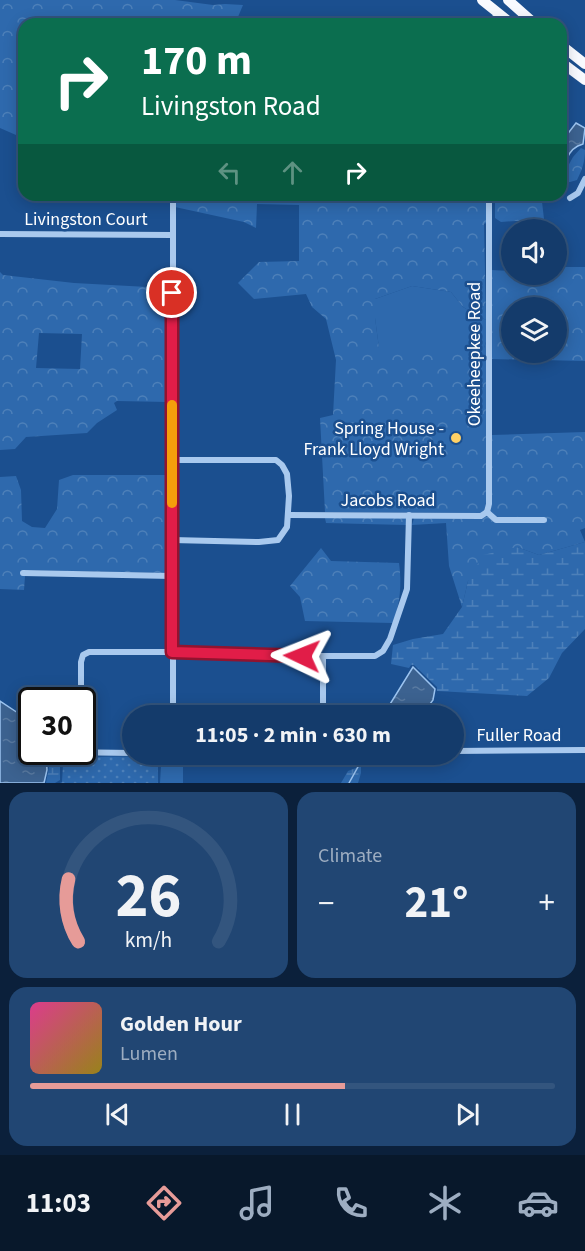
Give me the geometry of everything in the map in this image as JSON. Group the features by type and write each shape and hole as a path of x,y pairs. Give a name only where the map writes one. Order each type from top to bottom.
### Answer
{"highway":[{"path":"482,0 504,18"},
{"path":"500,0 507,0 528,18"},
{"path":"497,13 507,13 517,18"},
{"path":"567,50 585,64"},
{"path":"567,66 585,80"}],"street":[{"path":"495,18 497,13"},
{"path":"570,198 578,193 585,179"},
{"path":"173,201 173,705"},
{"name":"Okeeheepkee Road","path":"487,512 489,504 489,201"},
{"name":"Livingston Court","path":"0,234 172,235"},
{"path":"172,460 276,460 282,465 288,478 287,527 280,538 274,541 172,540"},
{"path":"487,512 496,520 544,520"},
{"name":"Jacobs Road","path":"288,515 481,516 487,512"},
{"path":"81,687 83,655 93,651 323,657 379,654 386,646 393,630 407,589 409,515"},
{"path":"23,573 172,576"},
{"path":"323,657 323,705"},
{"name":"Fuller Road","path":"464,751 585,750"},
{"path":"96,752 122,753"}],"green space":[{"path":"0,0 175,0 213,5 243,5 238,18 18,18 18,134 0,128"},
{"path":"581,148 585,150 582,169 577,180 567,182 567,168"},
{"path":"175,201 486,201 486,223 484,224 486,320 463,307 451,292 412,286 375,299 379,348 484,348 486,342 485,510 481,513 325,512 320,418 333,415 336,360 326,319 312,307 306,294 254,299 238,283 259,262 299,261 299,205 257,204 256,228 244,222 175,207"},
{"path":"495,201 542,201 544,219 501,219 501,222 495,218"},
{"path":"567,267 585,267 585,361 567,361 567,297 501,297 501,359 492,359 491,270 501,270 501,285 567,285"},
{"path":"0,272 3,275 74,283 166,288 169,402 117,401 114,403 117,410 97,423 87,433 26,437 15,449 0,450","holes":["39,333 82,334 80,369 36,368"]},
{"path":"412,286 451,292 463,307 486,320 484,348 379,348 375,299"},
{"path":"585,432 585,528 580,530 585,542 539,555 517,547 468,581 462,607 449,566 446,523 412,525 414,518 481,519 487,516 496,523 546,523 546,517 496,517 490,511 492,504 492,435"},
{"path":"73,475 169,475 169,573 21,570 20,575 25,576 24,590 0,589 0,477 16,476 21,490 22,521 32,527 45,528 57,509 59,480"},
{"path":"325,518 406,518 406,525 326,523"},
{"path":"585,542 585,629 562,653 549,678 527,696 437,691 437,687 414,665 409,668 391,664 393,645 443,634 462,607 468,581 483,555 517,547 539,555"},
{"path":"321,548 331,561 399,563 400,594 393,623 305,621 300,597 290,586"},
{"path":"122,756 122,765 158,765 158,783 60,783 62,782 63,765 96,765 96,757"},
{"path":"161,766 183,766 183,783 160,783"},
{"path":"361,766 358,783 341,783 348,771"},
{"path":"49,767 60,767 60,780 55,783 46,783"}],"water":[{"path":"576,123 585,128 583,144 572,150 567,158 567,135"},
{"path":"413,667 435,689 429,705 389,705"},
{"path":"0,701 18,713 18,765 47,765 47,770 44,783 0,783"}],"waterway":[{"path":"349,783 359,765"}],"slow traffic":[{"path":"172,405 172,503"}],"place":[{"name":"Spring House - Frank Lloyd Wright","path":"456,438"}],"route":[{"path":"172,293 172,652 302,656"}]}
